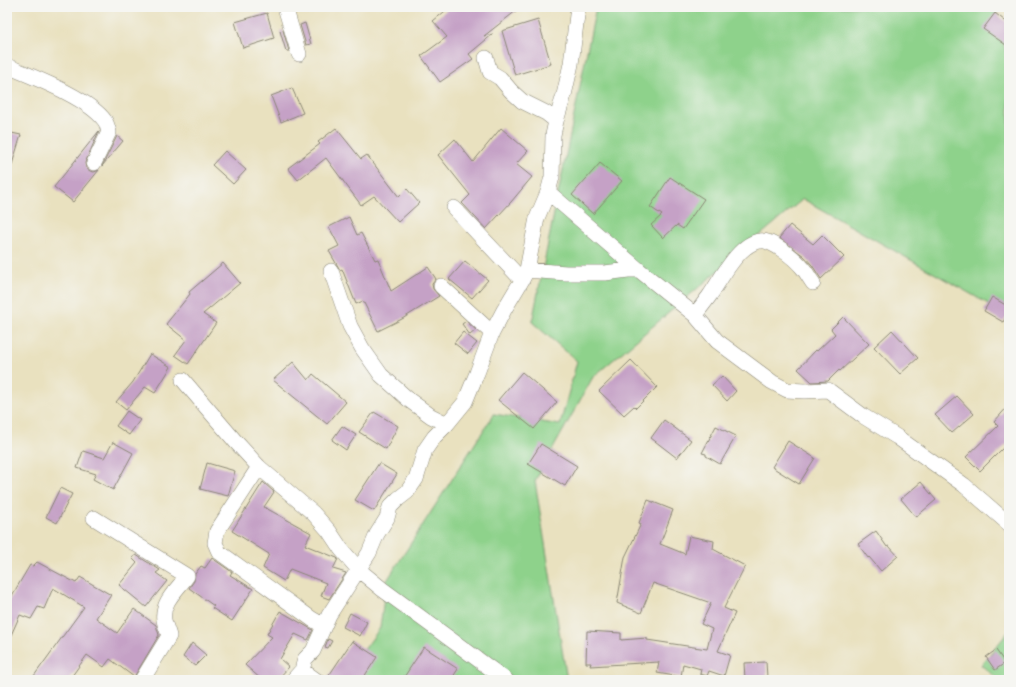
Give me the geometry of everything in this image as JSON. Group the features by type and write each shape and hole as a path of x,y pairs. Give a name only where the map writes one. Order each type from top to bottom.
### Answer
{"street":[{"path":"286,7 299,54"},
{"path":"316,680 297,675 305,659 313,651 324,626 369,552 377,534 387,518 390,507 408,492 416,479 425,450 434,437 465,402 492,333 524,275 537,218 548,192 552,177 553,135 571,64 578,7"},
{"path":"486,58 490,72 500,78 522,101 546,113 556,121"},
{"path":"7,66 60,89 92,108 105,121 109,132 94,163"},
{"path":"548,192 694,315 717,341 772,382 787,390 828,390 863,416 897,437 964,485 1009,524"},
{"path":"454,208 524,275 605,273 639,270"},
{"path":"694,315 709,296 728,267 743,250 753,242 762,240 780,248 801,266 813,283"},
{"path":"330,271 350,326 362,348 381,375 409,400 431,416 447,424"},
{"path":"441,286 492,333"},
{"path":"183,380 259,467 313,513 359,570 382,589 506,680"},
{"path":"259,467 217,531 215,543 219,552 324,626"},
{"path":"94,518 187,576 170,596 165,606 164,619 169,636 142,680"}],"green space":[{"path":"596,7 995,7 1009,66 1009,319 999,310 803,199 593,377 535,481 567,680 342,680 380,628 386,582 494,414 560,425 577,361 532,322"},
{"path":"1009,631 1009,680 999,680 981,665"}],"building":[{"path":"450,7 521,7 484,36 493,34 469,54 473,59 440,82 421,56 447,37 433,21"},
{"path":"267,13 274,38 243,48 235,22"},
{"path":"995,13 1009,24 1009,47 983,29"},
{"path":"538,20 551,64 515,75 502,31"},
{"path":"305,23 311,44 306,45 300,25"},
{"path":"283,30 289,51 286,51 280,31"},
{"path":"292,88 303,113 281,122 271,96"},
{"path":"336,128 361,159 367,155 399,197 407,189 419,203 398,222 374,196 361,205 326,158 298,180 288,168 320,144 318,142"},
{"path":"501,128 528,151 516,164 532,177 486,229 462,203 470,195 438,155 455,139 473,162"},
{"path":"99,131 85,163 86,168 90,171 94,172 99,170 73,202 54,187"},
{"path":"7,132 21,135 10,171 7,170"},
{"path":"117,136 123,141 102,166"},
{"path":"225,151 246,170 233,184 212,165"},
{"path":"600,163 622,181 593,214 572,195"},
{"path":"670,177 704,199 683,229 677,225 663,238 651,225 662,215 650,207"},
{"path":"349,217 357,235 361,233 375,260 378,259 391,291 428,267 436,279 432,284 433,289 439,296 402,319 378,331 363,301 356,304 342,269 340,270 329,251 339,246 329,227"},
{"path":"790,225 813,244 822,235 844,257 821,279 804,256 779,238"},
{"path":"465,261 488,280 472,298 449,279"},
{"path":"223,263 240,283 203,314 216,323 188,364 175,355 186,340 166,324 190,294 189,292"},
{"path":"992,297 1009,307 1009,312 1003,322 984,311"},
{"path":"843,317 869,344 828,381 812,382 798,369 816,350 817,351 835,334 831,329"},
{"path":"466,321 476,330 470,335 462,324"},
{"path":"892,330 918,358 900,374 874,347"},
{"path":"463,332 477,343 468,354 454,343"},
{"path":"150,354 171,367 155,393 145,387 126,410 116,402 133,382"},
{"path":"631,360 657,387 636,408 634,406 624,415 599,391"},
{"path":"293,362 308,380 313,374 346,402 327,424 273,380"},
{"path":"522,372 557,402 534,429 498,400"},
{"path":"722,376 736,391 727,401 712,385"},
{"path":"957,396 974,414 952,433 935,415"},
{"path":"1009,405 1009,442 980,471 966,457 998,426 994,422"},
{"path":"127,411 140,420 129,435 116,426"},
{"path":"374,412 398,426 386,449 359,432"},
{"path":"664,420 691,440 677,458 651,438"},
{"path":"342,426 356,435 346,450 332,440"},
{"path":"716,426 736,436 720,464 706,456 706,454 702,453"},
{"path":"788,441 815,458 799,484 772,467"},
{"path":"113,442 133,453 113,490 93,479 96,474 77,468 83,451 104,458"},
{"path":"541,444 577,466 565,486 528,464"},
{"path":"207,463 235,471 228,496 200,489"},
{"path":"379,463 397,474 374,511 355,500"},
{"path":"263,482 274,492 264,507 311,533 305,545 337,558 338,559 333,569 346,573 329,599 321,596 326,583 290,569 284,581 263,568 269,554 232,531"},
{"path":"921,482 936,500 916,517 901,499"},
{"path":"60,488 72,494 57,523 46,517"},
{"path":"648,500 673,510 660,544 685,554 689,536 714,541 713,549 745,566 724,608 735,613 718,651 730,655 724,676 709,671 707,676 700,674 701,669 683,664 681,677 657,673 659,662 590,666 591,663 586,663 587,631 621,633 621,640 647,638 647,640 707,649 712,629 701,624 711,603 653,583 641,613 617,603 625,557 641,524 639,523"},
{"path":"876,531 887,547 889,546 898,556 881,571 869,557 868,558 858,544"},
{"path":"136,555 160,570 156,573 167,581 146,607 119,585 137,563 132,558"},
{"path":"212,558 232,572 230,575 253,589 232,621 212,608 214,606 189,588 194,581 195,574 201,566 205,568"},
{"path":"37,562 76,583 80,577 111,595 96,618 117,633 134,609 156,625 159,635 134,677 110,659 104,667 87,655 69,680 31,680 84,607 53,588 44,609 38,607 31,619 20,615 7,644 7,604 30,565 33,566"},
{"path":"280,611 313,630 308,640 295,634 280,659 289,667 277,680 262,680 245,665 272,637 267,634"},
{"path":"350,613 367,622 360,636 343,627"},
{"path":"328,639 332,641 328,648 325,647"},
{"path":"352,641 377,657 362,680 326,680"},
{"path":"192,643 206,655 195,666 183,657"},
{"path":"424,647 458,669 451,680 402,680"},
{"path":"996,650 1005,663 995,670 986,657"},
{"path":"766,662 767,677 745,679 744,663"}]}
